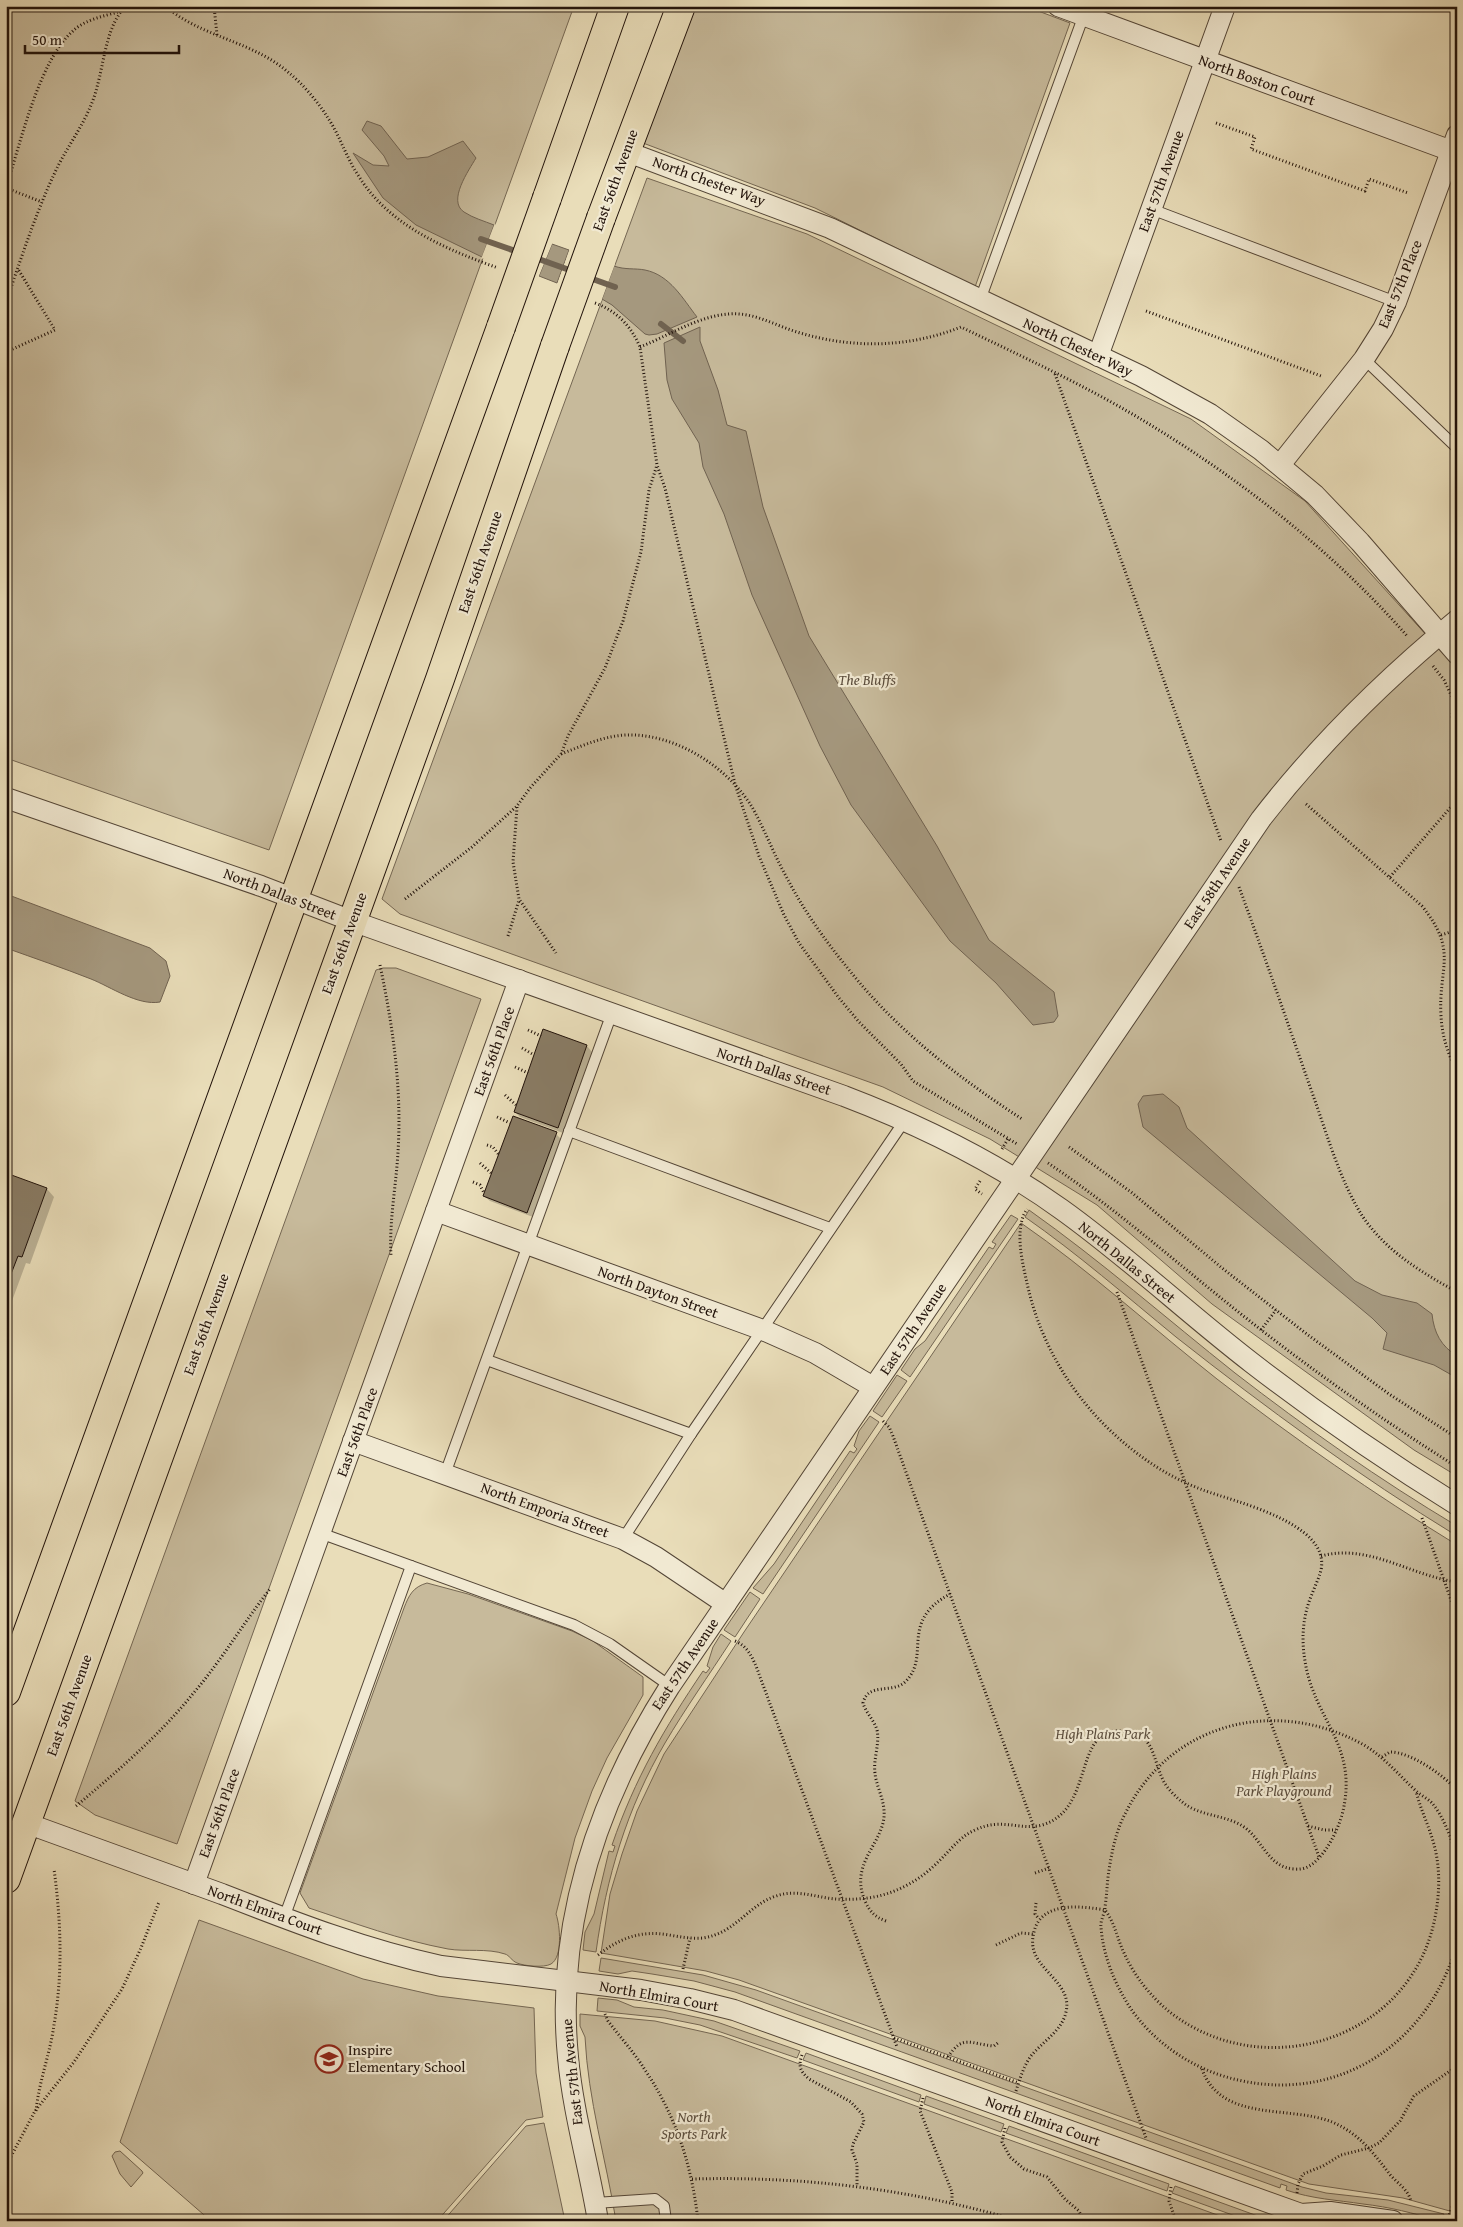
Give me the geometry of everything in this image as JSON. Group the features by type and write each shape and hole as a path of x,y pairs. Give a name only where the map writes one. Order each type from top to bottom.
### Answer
{"main road":[{"path":"6,1692 501,328 615,6"},
{"name":"East 56th Avenue","path":"6,1879 440,679 555,346 625,151 681,6"}],"street":[{"name":"North Boston Court","path":"1058,6 1086,11 1205,61 1455,146"},
{"name":"East 57th Avenue","path":"1098,356 1225,6"},
{"name":"East 57th Place","path":"1280,465 1364,359 1383,329 1396,302 1455,146"},
{"name":"North Chester Way","path":"625,151 812,220 1098,356 1167,390 1210,414 1244,437 1315,495 1344,524 1457,654"},
{"name":"East 58th Avenue","path":"1016,1179 1261,819 1324,743 1371,696 1457,620"},
{"name":"North Dallas Street","path":"6,798 293,898 352,921 844,1096 905,1120 1016,1179 1083,1226 1286,1389 1374,1452 1457,1505"},
{"name":"East 56th Place","path":"194,1884 519,980"},
{"name":"East 57th Avenue","path":"596,2212 577,2125 570,2081 566,2034 567,1981 576,1906 597,1829 626,1761 670,1686 1016,1179"},
{"name":"North Dayton Street","path":"436,1211 763,1330 815,1353 873,1388"},
{"name":"North Emporia Street","path":"353,1441 623,1539 656,1557 726,1604"},
{"name":"North Elmira Court","path":"26,1823 354,1943 412,1960 451,1967 667,1994 734,2010 1305,2217"},
{"path":"1305,2217 1330,2212 1393,2221"}],"lane":[{"path":"980,300 1086,11"},
{"path":"1151,209 1396,302"},
{"path":"1364,359 1455,443"},
{"path":"445,1474 612,1013"},
{"path":"623,1539 691,1434 905,1120"},
{"path":"569,1131 830,1228"},
{"path":"487,1360 691,1434"},
{"path":"320,1532 582,1629 610,1644 670,1686"},
{"path":"284,1918 412,1566"},
{"path":"596,2212 655,2198 664,2206 666,2221"}],"path":[{"path":"42,202 6,188 38,90 56,50 73,30 97,18 119,12 127,6"},
{"path":"165,6 182,19 252,49 288,72 304,87 328,118 359,178 381,204 404,224 428,239 504,270"},
{"path":"214,6 218,36"},
{"path":"6,302 42,202 59,165 86,118 97,89 109,37 119,12"},
{"path":"1216,123 1255,137 1251,148 1365,191 1369,179 1408,193"},
{"path":"6,352 56,330 17,269"},
{"path":"593,302 620,316 636,336 640,347 657,465 665,488 735,784 759,856 784,915 804,950 840,998 865,1029 901,1064 913,1081 1016,1144"},
{"path":"1146,311 1321,376"},
{"path":"640,347 701,320 724,314 751,315 809,336 862,344 913,341 943,334 961,327 1055,373 1139,418 1236,482 1319,549 1402,631"},
{"path":"1055,373 1222,844"},
{"path":"405,899 472,847 517,806 534,782 560,754 601,676 620,628 636,575 649,490 657,465"},
{"path":"1438,672 1453,699 1457,702"},
{"path":"1453,699 1452,718 1457,735"},
{"path":"560,754 610,737 626,735 649,737 672,743 685,749 725,775 735,784 751,806 799,899 862,986 924,1049 975,1089 1022,1120"},
{"path":"1390,877 1457,800"},
{"path":"1306,804 1422,906 1441,935 1445,962 1441,1000 1442,1029 1448,1052 1457,1072"},
{"path":"517,806 513,862 519,899 556,953"},
{"path":"1241,893 1331,1147 1352,1198 1376,1234 1402,1259 1457,1292"},
{"path":"508,936 519,899"},
{"path":"1441,935 1457,930"},
{"path":"380,966 394,1040 397,1083 398,1152 391,1224 391,1256"},
{"path":"528,1030 541,1036"},
{"path":"522,1048 534,1055"},
{"path":"515,1067 528,1073"},
{"path":"505,1095 516,1105"},
{"path":"497,1117 510,1123"},
{"path":"1002,1148 1008,1139"},
{"path":"486,1145 493,1148 499,1155"},
{"path":"1069,1147 1132,1192 1276,1310 1348,1365 1457,1438"},
{"path":"480,1163 491,1173"},
{"path":"1052,1172 1055,1168 1113,1208 1261,1330 1376,1414 1455,1465 1457,1458"},
{"path":"980,1181 974,1189 983,1194"},
{"path":"473,1182 480,1185 484,1192"},
{"path":"598,1955 617,1942 638,1934 658,1933 690,1938 707,1937 730,1928 765,1900 777,1895 802,1893 842,1899 864,1898 888,1893 914,1881 938,1862 964,1836 974,1830 1002,1823 1034,1826 1054,1820 1070,1804 1080,1784 1088,1756 1100,1736 1118,1731 1141,1736 1153,1749 1164,1782 1181,1802 1193,1809 1242,1825 1278,1865 1296,1870 1305,1868 1320,1857 1337,1830 1345,1797 1346,1773 1342,1751 1310,1682 1303,1644 1306,1611 1322,1564 1315,1542 1297,1528 1264,1511 1185,1482 1146,1460 1114,1434 1081,1400 1063,1373 1038,1322 1027,1281 1021,1239 1021,1218 1026,1210"},
{"path":"1117,1292 1320,1857"},
{"path":"1261,1330 1276,1310"},
{"path":"883,1421 889,1427 893,1436 1146,2139"},
{"path":"1422,1518 1457,1617"},
{"path":"1321,1556 1332,1553 1361,1554 1392,1562 1429,1577 1457,1582"},
{"path":"76,1806 142,1749 173,1717 208,1676 270,1589"},
{"path":"886,1921 876,1917 869,1910 861,1886 862,1866 880,1830 884,1811 875,1773 877,1730 865,1710 864,1696 871,1692 899,1686 906,1681 913,1666 918,1632 924,1614 939,1600 950,1594"},
{"path":"735,1641 742,1644 750,1653 756,1666 898,2050"},
{"path":"1457,1856 1432,1804 1382,1757 1361,1744 1333,1731 1296,1721 1270,1720 1246,1722 1207,1734 1180,1749 1159,1767 1140,1788 1124,1816 1110,1863 1105,1910 1100,1923 1104,1946 1115,1980 1124,1998 1135,2015 1161,2042 1202,2068 1241,2081 1277,2085 1316,2082 1352,2071 1387,2050 1417,2023 1439,1992 1457,1942"},
{"path":"1382,1757 1390,1752 1406,1755 1433,1770 1457,1790"},
{"path":"1016,2092 1026,2063 1059,2027 1067,2011 1067,2003 1060,1986 1038,1960 1034,1952 1033,1934 1039,1919 1046,1913 1064,1908 1083,1906 1105,1910 1113,1920 1124,1954 1144,1985 1169,2012 1185,2024 1218,2039 1251,2047 1288,2048 1326,2041 1362,2023 1394,1997 1418,1965 1432,1931 1438,1901 1437,1861 1434,1843 1416,1790"},
{"path":"1308,1826 1324,1830 1337,1830"},
{"path":"1035,1873 1049,1868"},
{"path":"36,2111 38,2089 54,2027 59,1988 61,1945 54,1869"},
{"path":"6,2166 36,2111 74,2062 118,1995 142,1948 159,1902"},
{"path":"1036,1903 1034,1914 1039,1919"},
{"path":"996,1945 1021,1933 1033,1934"},
{"path":"683,1969 690,1938"},
{"path":"605,2014 661,2096 677,2130 692,2179 698,2221"},
{"path":"894,2038 1019,2083"},
{"path":"948,2057 958,2043 964,2041 994,2046 999,2042"},
{"path":"803,2052 800,2062 803,2073 818,2084 851,2102 862,2114 864,2122 852,2150 857,2164 857,2185"},
{"path":"1297,2194 1298,2184 1303,2174 1323,2166 1341,2155 1369,2148 1379,2143 1394,2129 1414,2096 1457,2066"},
{"path":"1202,2068 1209,2084 1214,2089 1242,2106 1268,2112 1319,2118 1352,2132 1369,2148 1407,2192 1411,2202"},
{"path":"924,2095 920,2111 952,2192 952,2202"},
{"path":"1006,2125 1002,2142 1010,2157 1024,2169 1047,2176 1065,2199 1079,2211 1084,2221"},
{"path":"692,2179 759,2178 857,2185 952,2202 1019,2221"},
{"path":"1172,2184 1169,2200 1176,2221"},
{"path":"1446,2221 1457,2193"}],"green space":[{"path":"6,6 574,6 269,850 6,758"},
{"path":"696,6 1025,6 1070,23 975,287 815,208 643,143"},
{"name":"The Bluffs","path":"647,178 807,234 1191,419 1305,501 1457,669 1457,1476 1414,1450 1212,1304 1097,1205 990,1139 883,1087 400,914 382,899"},
{"path":"396,968 481,999 177,1844 95,1815 75,1801 376,970"},
{"path":"1029,1210 1082,1249 1235,1373 1289,1414 1372,1472 1457,1526 1457,1536 1384,1490 1244,1390 1083,1260 1025,1217"},
{"path":"1011,1215 1018,1219 910,1377 901,1370 915,1349 925,1341 989,1247 993,1249 996,1244 992,1242"},
{"name":"High Plains Park","path":"1021,1223 1071,1260 1217,1379 1275,1423 1365,1486 1457,1545 1457,2213 1403,2198 1309,2184 739,1980 706,1971 601,1953 610,1894 622,1854 637,1811 664,1754 744,1632"},
{"path":"897,1375 907,1381 882,1417 873,1411"},
{"path":"870,1416 879,1422 763,1594 753,1588 774,1564 850,1451 854,1453 857,1449 854,1446 859,1431"},
{"path":"427,1583 468,1594 572,1631 593,1641 643,1677 643,1695 607,1758 592,1791 575,1838 556,1914 559,1925 559,1948 555,1960 548,1965 524,1965 498,1952 448,1949 395,1936 309,1908 300,1893 406,1603 415,1589"},
{"path":"750,1592 760,1599 735,1637 724,1630"},
{"path":"721,1634 731,1641 665,1743 629,1818 612,1870 596,1952 583,1950 585,1932 594,1914 609,1851 613,1852 615,1846 612,1845 630,1798 651,1755 676,1713 703,1671 706,1673 710,1668 707,1666 713,1647"},
{"name":"Inspire Elementary School","path":"199,1920 363,1979 438,1996 534,2008 536,2073 543,2117 526,2120 437,2221 211,2221 120,2142"},
{"path":"601,1958 703,1975 756,1990 1302,2187 1326,2193 1388,2200 1444,2214 1441,2221 1439,2221 1373,2205 1315,2197 1286,2190 1287,2186 1281,2184 1280,2188 735,1992 694,1981 652,1974 632,1971 618,1974 599,1971"},
{"path":"598,1998 617,2000 634,2007 663,2010 714,2021 800,2051 797,2058 700,2025 665,2018 597,2011"},
{"name":"North Sports Park","path":"580,2014 655,2021 722,2036 1234,2221 616,2221 593,2107 585,2037 580,2026"},
{"path":"806,2053 921,2095 919,2102 803,2060"},
{"path":"926,2096 1004,2124 1001,2132 924,2104"},
{"path":"544,2123 565,2221 443,2221 526,2126"},
{"path":"1009,2126 1169,2184 1167,2191 1006,2133"},
{"path":"120,2151 143,2173 131,2187 120,2174 112,2156 115,2152"},
{"path":"1175,2186 1266,2219 1265,2221 1249,2221 1172,2193"}],"shaded area":[{"path":"367,121 381,126 407,159 428,157 463,141 476,158 458,193 459,207 471,216 494,225 482,257 416,225 383,198 353,153 373,165 389,166 384,156 362,130"},
{"path":"552,244 569,250 557,283 539,276"},
{"path":"614,266 645,270 662,277 669,282 697,317 657,334 645,334 612,305 602,299"},
{"path":"700,327 700,341 718,390 727,425 746,431 763,507 809,636 937,846 989,940 1054,992 1058,1016 1054,1022 1033,1025 996,983 950,941 851,805 820,746 752,595 724,514 703,467 699,443 672,399 667,380 664,343"},
{"path":"6,894 150,948 166,961 170,976 160,1002 134,999 91,979 6,948"},
{"path":"1163,1094 1179,1107 1187,1128 1355,1281 1382,1295 1417,1303 1432,1314 1439,1338 1457,1356 1457,1378 1434,1365 1383,1349 1387,1333 1372,1318 1143,1127 1138,1104 1143,1096"}],"pier":[{"path":"495,223 496,226 485,258 481,259"},
{"path":"553,242 538,278 537,275 550,243"},
{"path":"570,248 572,251 560,283 557,285"},
{"path":"615,264 601,302 600,298 612,265"}],"building":[{"path":"543,1029 587,1045 558,1128 514,1112"},
{"path":"513,1116 557,1132 527,1213 483,1196"},
{"path":"6,1173 47,1188 22,1257 18,1256 6,1287"}],"waterway":[{"path":"481,239 521,253"},
{"path":"533,257 575,272"},
{"path":"587,277 615,287"},
{"path":"661,324 683,341"}],"place":[{"name":"Inspire Elementary School","path":"329,2059"}],"park label":[{"name":"High Plains Park Playground","path":"1284,1782"}]}
